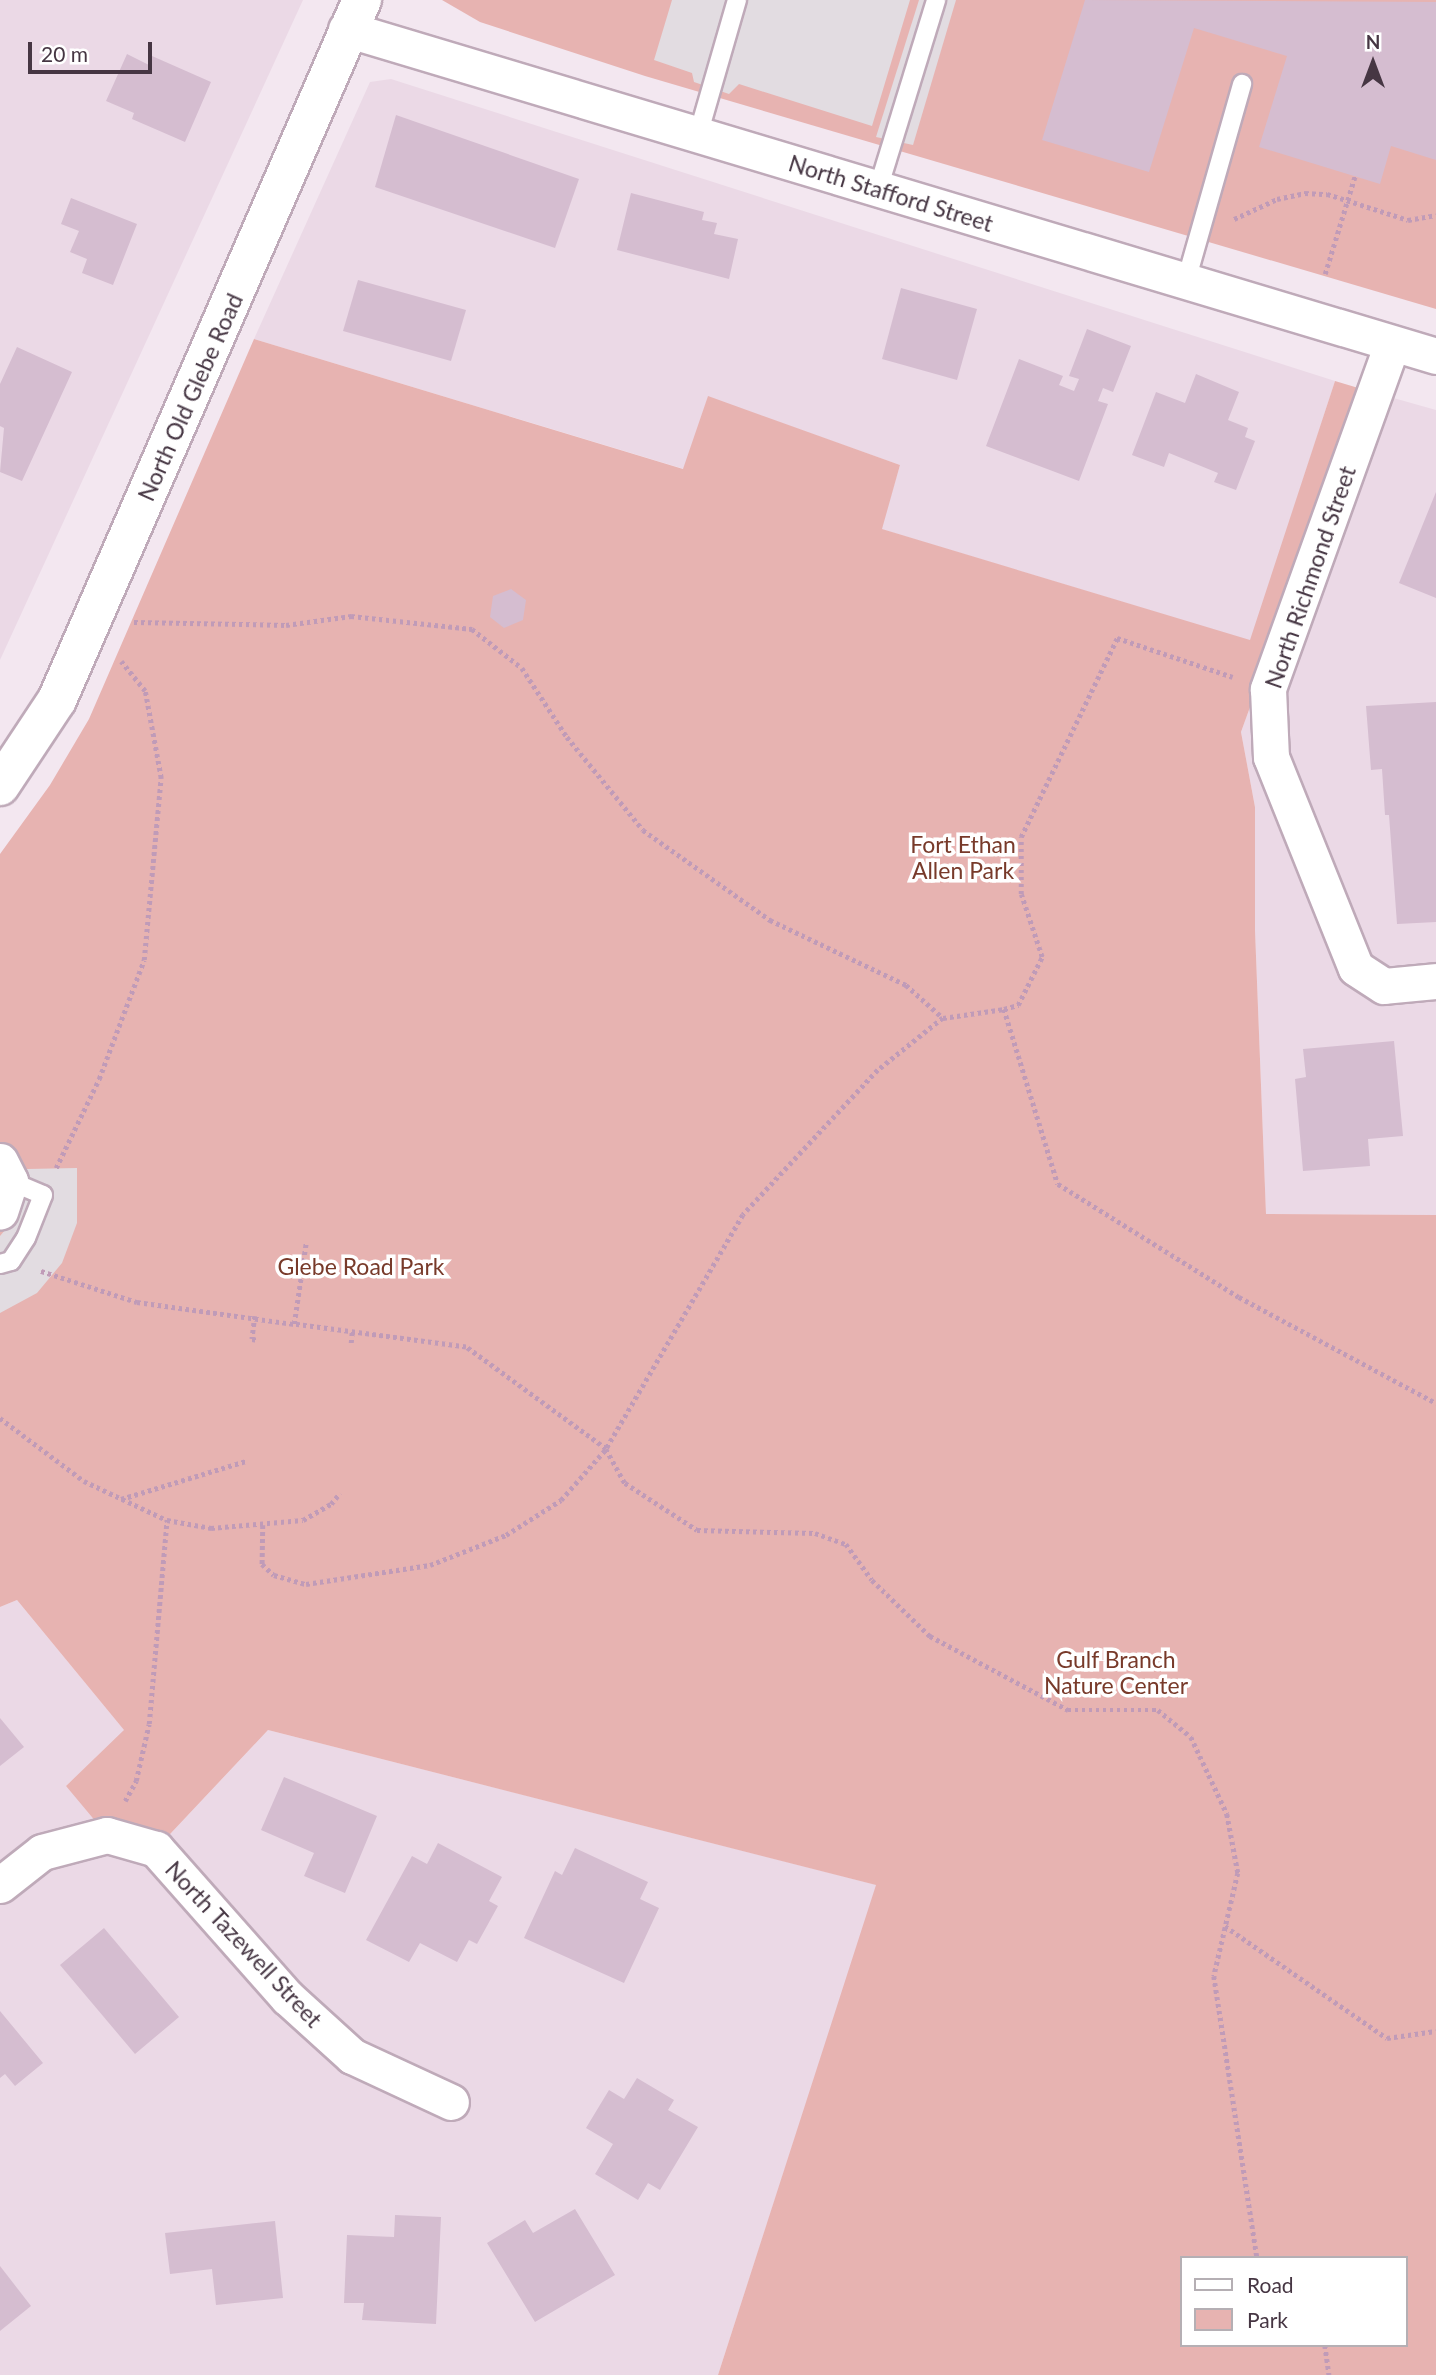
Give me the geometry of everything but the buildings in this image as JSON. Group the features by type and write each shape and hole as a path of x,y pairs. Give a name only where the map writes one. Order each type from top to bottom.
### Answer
{"street":[{"name":"North Stafford Street","path":"354,14 698,135 1436,356"},
{"name":"North Old Glebe Road","path":"0,786 57,699 354,14"},
{"name":"North Richmond Street","path":"1392,344 1268,689 1271,757 1356,968 1384,986 1436,981"},
{"name":"North Tazewell Street","path":"0,1885 42,1852 107,1835 156,1849 287,1997 352,2056 451,2102"}],"lane":[{"path":"698,135 737,0"},
{"path":"878,189 936,0"},
{"path":"1186,281 1242,84"},
{"path":"3,1184 43,1195 5,1263"}],"path":[{"path":"1325,274 1356,176"},
{"path":"1199,237 1277,199 1305,193 1349,200 1408,220 1436,215"},
{"path":"131,632 134,622 286,625 351,616 472,629 522,668 567,737 643,830 770,920 906,985 943,1018"},
{"path":"263,1525 262,1564 274,1575 306,1584 430,1565 506,1535 561,1500 606,1449 743,1215 878,1070 943,1018 1018,1005 1042,957 1021,894 1021,837 1117,638 1235,678"},
{"path":"43,1195 99,1079 144,960 161,778 145,691 120,664 124,653"},
{"path":"1004,1009 1058,1184 1239,1297 1436,1403"},
{"path":"294,1324 306,1242"},
{"path":"5,1263 138,1301 466,1348 606,1449 625,1483 697,1530 815,1533 846,1544 872,1580 930,1636 1068,1710 1158,1710 1191,1737 1227,1814 1238,1873 1214,1976 1257,2256"},
{"path":"255,1316 252,1339 258,1340"},
{"path":"351,1343 352,1332"},
{"path":"0,1418 84,1481 167,1520 211,1528 303,1520 331,1504 341,1493"},
{"path":"121,1499 246,1461"},
{"path":"136,1781 149,1724 167,1520"},
{"path":"1225,1926 1387,2038 1436,2031"},
{"path":"1325,2347 1329,2375"}],"shaded area":[{"path":"0,0 303,0 0,660"},
{"path":"672,0 910,0 872,126 739,84 729,94 694,82 692,73 654,60"},
{"path":"919,0 956,0 913,145 876,137"},
{"path":"391,79 1335,381 1251,641 881,529 900,465 708,397 684,469 254,339 370,82"},
{"path":"1365,390 1436,410 1436,1215 1266,1214 1255,930 1255,807 1241,732"},
{"path":"77,1168 77,1223 62,1263 37,1293 0,1313 0,1236 15,1218 27,1169"},
{"path":"17,1600 125,1731 66,1786 156,1849 268,1730 877,1885 718,2375 0,2375 0,1607"}],"green space":[{"path":"442,0 1436,0 1436,309 645,76 480,22"},
{"path":"254,339 683,469 708,396 900,465 882,529 1250,640 1335,381 1365,390 1241,732 1255,807 1255,930 1266,1214 1436,1215 1436,2375 718,2375 876,1885 268,1730 156,1849 107,1835 66,1786 124,1730 17,1600 0,1607 0,854 50,785 89,719"}],"park label":[{"name":"Fort Ethan Allen Park","path":"963,857"},
{"name":"Glebe Road Park","path":"361,1266"},
{"name":"Gulf Branch Nature Center","path":"1116,1672"}]}
